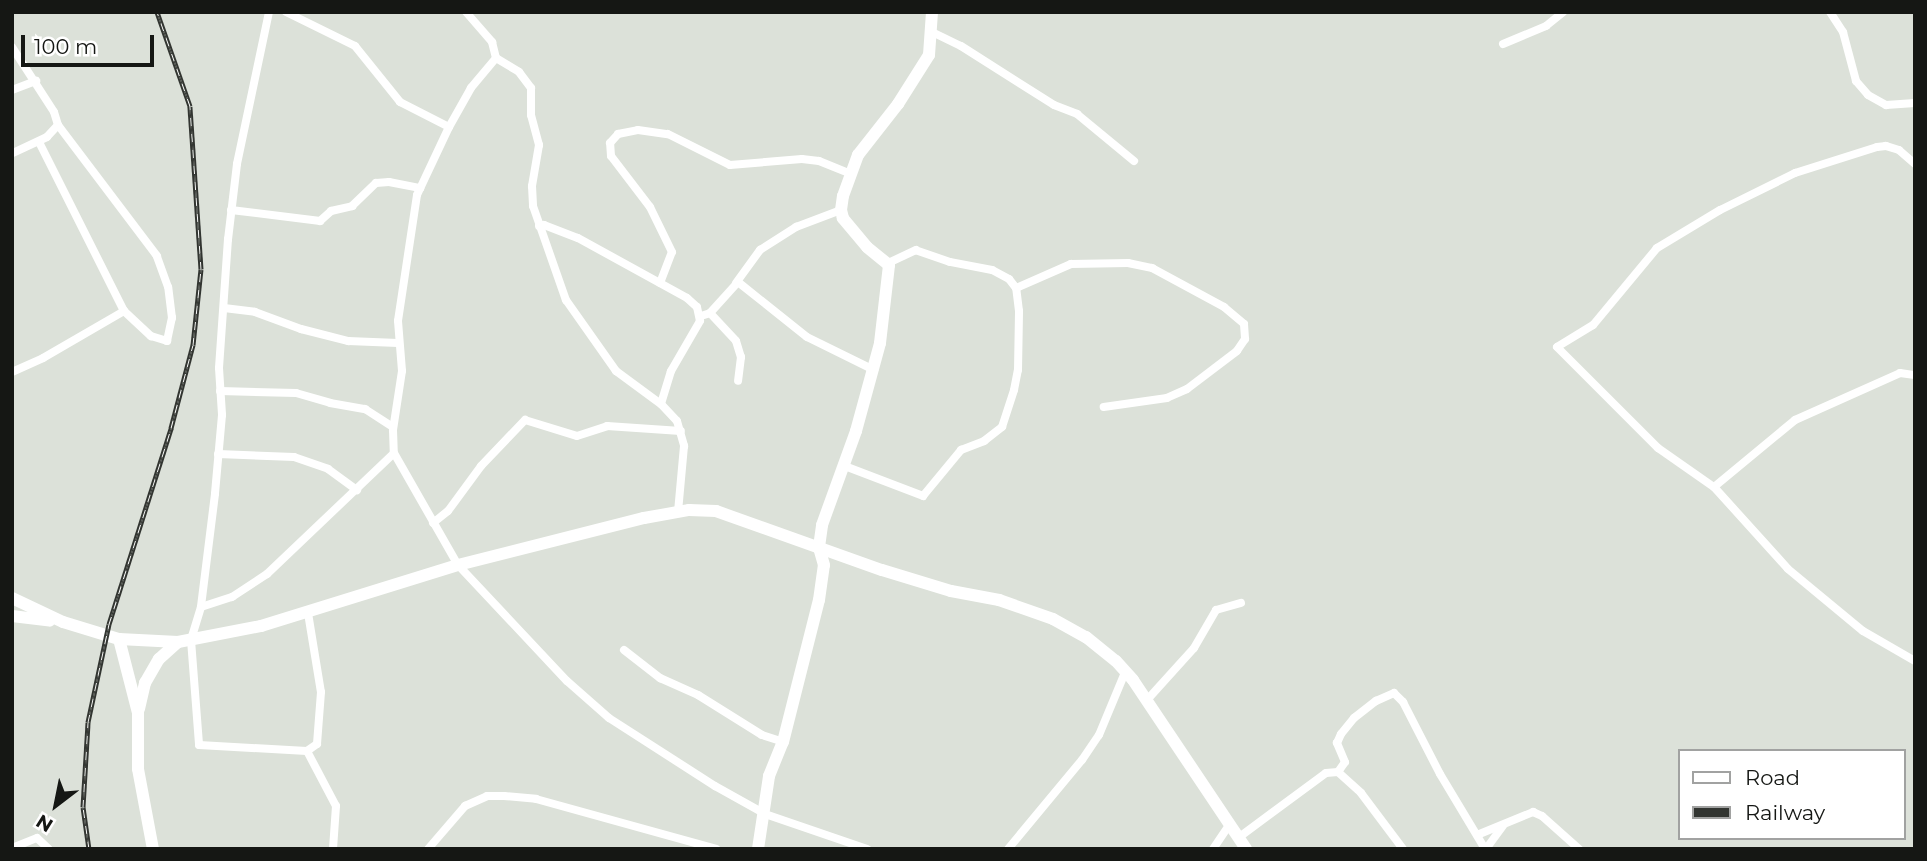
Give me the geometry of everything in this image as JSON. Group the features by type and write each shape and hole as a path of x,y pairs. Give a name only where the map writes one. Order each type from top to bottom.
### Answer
{"main road":[{"path":"758,849 769,776 783,742 819,600 824,565 819,547 822,525 874,370 880,343 888,263 867,247 845,221 841,210 858,155 917,77 929,55 932,12"},
{"path":"12,597 63,622 119,639 185,641 308,613 458,565 678,512 701,509 727,514 951,591 999,600 1053,620 1086,637 1126,670 1242,843"},
{"path":"12,616 63,622"},
{"path":"119,639 138,713"},
{"path":"153,849 138,769 138,713 145,683 159,659 185,641"}],"street":[{"path":"269,12 243,136 231,210 223,308 218,454 201,607 185,641 199,745 307,751 317,744 321,692 308,613"},
{"path":"285,12 355,46 400,102 449,127"},
{"path":"466,12 492,42 496,58 495,64 471,88 420,188 400,303 398,343 402,371 393,427 394,453 458,565 566,681 609,719 704,780 765,814 867,849"},
{"path":"1503,44 1546,26 1563,12"},
{"path":"1830,12 1843,32 1856,81 1868,95 1886,104 1915,103"},
{"path":"932,32 961,46 1063,110 1077,114 1134,161"},
{"path":"12,47 36,81 58,125 157,256 168,287 172,318 168,340 151,336 124,311 39,142"},
{"path":"496,58 520,72 531,88 531,115 539,145 532,186 539,226 566,300 602,355 625,379 673,415 681,431 684,457 678,512"},
{"path":"12,90 36,81"},
{"path":"12,153 39,142 55,131 58,125"},
{"path":"660,283 672,252 650,207 611,156 610,143 618,134 638,130 668,134 730,165 802,159 819,161 850,174"},
{"path":"1915,164 1899,150 1877,147 1795,173 1720,210 1657,248 1592,325 1557,347 1658,448 1714,487 1788,569 1863,631 1915,661"},
{"path":"231,210 320,221 331,211 352,206 376,183 389,182 420,188"},
{"path":"661,404 671,371 705,315 736,283 760,250 796,227 841,210"},
{"path":"539,226 544,225 578,238 687,298 736,341 741,357 738,381"},
{"path":"842,465 923,496 961,450 984,441 1002,427 1018,370 1020,342 1016,288 1009,278 992,270 950,262 918,251 888,263"},
{"path":"1016,288 1071,264 1128,263 1152,268 1171,281 1224,307 1244,324 1245,340 1237,351 1187,389 1167,398 1104,407"},
{"path":"736,283 741,284 807,337 874,370"},
{"path":"223,308 255,312 301,329 348,341 398,343"},
{"path":"12,372 43,358 124,311"},
{"path":"1714,487 1795,420 1900,373 1915,375"},
{"path":"220,391 296,393 365,409 393,427"},
{"path":"433,523 448,511 481,466 525,420 577,436 607,426 681,431"},
{"path":"201,607 232,597 267,574 394,453"},
{"path":"218,454 294,457 328,469 357,489"},
{"path":"1147,700 1194,648 1216,610 1241,603"},
{"path":"624,650 660,678 698,695 762,736 783,742"},
{"path":"1008,849 1082,760 1099,735 1126,670"},
{"path":"1242,843 1326,774 1338,772 1345,762 1337,743 1341,734 1354,718 1376,701 1394,694 1403,702 1440,774 1486,849 1503,826"},
{"path":"307,751 336,806 334,849"},
{"path":"1338,772 1368,802 1403,849"},
{"path":"428,849 465,806 487,796 504,796 536,799 716,849"},
{"path":"1477,835 1537,813 1579,849"},
{"path":"1213,849 1229,825"},
{"path":"12,848 37,838 49,849"}],"railway":[{"path":"89,849 83,807 88,722 109,624 171,428 193,345 201,269 190,106 157,12"}]}
